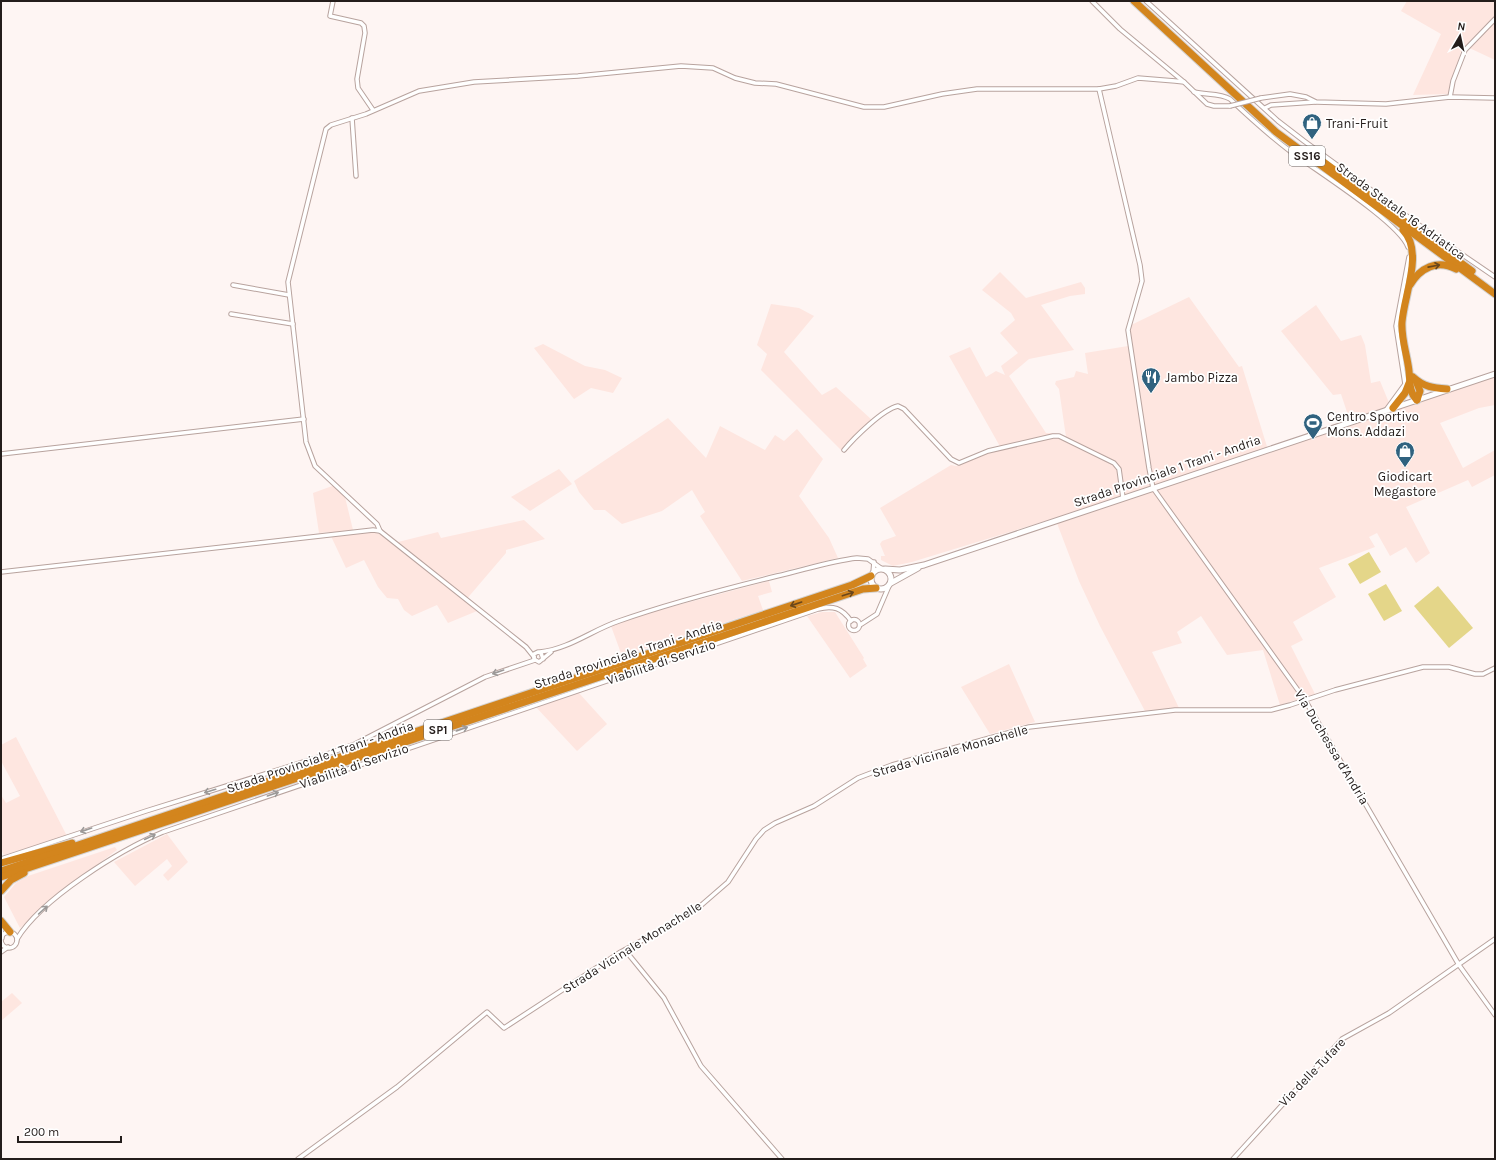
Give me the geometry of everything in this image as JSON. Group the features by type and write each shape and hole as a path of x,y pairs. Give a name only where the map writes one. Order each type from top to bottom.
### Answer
{"highway":[{"name":"Strada Statale 16 Adriatica","path":"1134,1 1276,132 1495,294"},
{"name":"Strada Statale 16 Adriatica","path":"1138,1 1277,127 1495,288"},
{"name":"SS16","path":"1384,213 1408,235 1411,241 1413,255 1402,322 1402,337 1412,379 1420,391 1417,400"},
{"name":"SS16","path":"1407,291 1416,275 1421,271 1436,265 1444,265 1458,270 1495,294"},
{"path":"1389,409 1406,393 1412,379 1423,385 1447,390"},
{"name":"Strada Provinciale 1 Trani - Andria","path":"1,871 844,588 872,574"},
{"name":"Strada Provinciale 1 Trani - Andria","path":"1,877 863,589 876,588"},
{"path":"1,863 122,830"},
{"path":"1,891 11,880 59,857"},
{"path":"1,921 10,932"}],"main road":[{"name":"SP1","path":"1417,400 1495,374"},
{"name":"Strada Provinciale 1 Trani - Andria","path":"872,574 884,569 900,570 924,565 1417,400"},
{"name":"Strada Provinciale 1 Trani - Andria","path":"876,588 883,589 924,565"},
{"path":"884,569 892,577 890,585"},
{"path":"872,574 872,582 876,588"}],"street":[{"path":"333,1 330,16 361,23 364,26 365,33 357,79 358,88 373,110"},
{"path":"1092,1 1120,29 1184,82 1207,104 1214,106 1230,106 1261,98 1290,94 1306,97 1316,102"},
{"path":"1146,1 1293,133 1419,226 1495,277"},
{"path":"1450,97 1453,81 1465,50 1495,19"},
{"path":"884,569 874,562 863,558 848,559 738,586 616,621 552,651 539,662 534,659 526,648 380,531 377,524 315,466 306,442 294,324 288,282 326,129 331,125 419,91 463,84 681,66 713,68 735,78 756,83 776,84 864,107 877,108 977,89 1099,89 1116,86 1138,78 1184,82"},
{"path":"1099,89 1140,265 1142,281 1128,330 1149,468 1154,488"},
{"path":"1193,92 1207,95 1224,95 1230,99 1289,150 1387,221 1408,245 1409,258 1396,330 1405,384 1389,409"},
{"path":"1265,108 1271,105 1316,102 1386,104 1450,97 1495,98"},
{"path":"352,118 356,176"},
{"path":"233,285 289,295"},
{"path":"231,314 294,324"},
{"path":"844,450 856,435 891,409 898,406 904,409 951,459 959,463 988,451 1046,436 1060,436 1114,462 1119,469 1123,498"},
{"path":"1,454 304,419"},
{"name":"Via Duchessa d'Andria","path":"1154,488 1305,700 1459,965 1495,1015"},
{"path":"1,572 358,531 380,531"},
{"path":"872,574 874,562"},
{"path":"860,625 856,620 851,621 849,626 852,630 858,630 860,625 877,614 890,585"},
{"name":"Viabilità di Servizio","path":"17,939 24,928 73,885 134,846 163,832 818,609 832,607 838,608 844,612 851,621"},
{"path":"526,648 538,652 543,656 543,659"},
{"path":"538,652 552,651"},
{"path":"1,859 336,751 402,721 485,677 534,659 538,652"},
{"name":"Strada Vicinale Monachelle","path":"298,1159 397,1086 487,1012 504,1028 625,950 678,921 717,893 728,882 756,839 764,830 775,823 802,812 858,778 878,770 1029,727 1174,710 1271,710 1335,690 1423,667 1449,667 1475,674 1483,674 1495,668"},
{"path":"1,929 2,944 8,947"},
{"path":"1,952 8,947 15,945 17,939 14,934 10,932 5,934 2,938"},
{"path":"1459,965 1495,939"},
{"path":"625,950 664,998 701,1066 782,1159"},
{"name":"Via delle Tufare","path":"1233,1159 1342,1039 1389,1013 1459,965"}],"shaded area":[{"path":"1407,1 1495,1 1495,60 1463,45 1448,94 1413,95 1441,34 1401,11"},
{"path":"1000,272 1026,298 1081,282 1085,288 1085,294 1070,296 1041,305 1074,350 1029,359 1009,376 1046,433 1055,433 1066,437 1059,389 1055,384 1056,381 1074,377 1076,371 1088,374 1085,353 1128,346 1127,327 1189,297 1239,367 1242,366 1269,453 1351,424 1341,394 1333,395 1281,331 1316,305 1341,341 1361,335 1365,345 1371,383 1380,381 1392,410 1495,376 1495,405 1479,408 1440,423 1463,468 1495,450 1495,475 1472,487 1468,480 1406,507 1430,553 1416,563 1406,547 1390,556 1377,533 1369,537 1375,547 1319,568 1336,597 1293,622 1303,640 1291,646 1315,694 1280,705 1263,650 1227,655 1201,616 1177,632 1182,643 1152,652 1179,708 1146,713 1100,626 1079,581 1055,518 912,562 893,566 881,560 881,556 885,556 880,544 882,541 896,536 880,508 951,465 956,466 986,453 1002,450 949,356 970,347 986,377 996,371 1005,375 1001,366 1018,353 1000,333 1015,320 1011,313 982,290"},
{"path":"771,304 799,308 814,316 784,352 822,395 836,387 872,420 841,450 761,370 767,354 757,345"},
{"path":"543,344 585,366 605,370 622,378 613,393 591,388 574,399 534,348"},
{"path":"668,418 706,458 720,426 765,450 775,435 784,441 797,429 823,459 799,496 829,538 838,558 742,581 700,516 705,512 692,490 662,511 622,524 605,510 594,510 579,492 574,481"},
{"path":"559,469 572,484 530,511 511,497"},
{"path":"335,485 344,493 354,534 376,532 394,543 438,532 441,538 524,520 545,539 506,550 506,553 465,601 477,611 448,623 437,605 412,616 404,610 398,599 387,598 378,587 364,560 346,568 329,532 319,533 313,493"},
{"path":"1369,552 1381,572 1360,584 1348,564"},
{"path":"769,581 772,592 758,596 763,610 622,656 611,626 633,617"},
{"path":"1386,584 1402,611 1384,621 1368,594"},
{"path":"1438,586 1473,628 1449,648 1414,606"},
{"path":"822,612 835,612 864,658 863,659 867,666 850,678 807,616"},
{"path":"1009,664 1035,722 990,734 961,687"},
{"path":"578,692 607,724 577,751 535,706"},
{"path":"16,737 67,836 4,855 1,849 1,795 6,803 20,796 1,761 1,745"},
{"path":"167,834 188,862 168,881 163,875 172,866 167,859 135,886 114,862"},
{"path":"115,847 117,850 71,884 20,928 4,897 16,883 28,876"},
{"path":"12,993 22,1003 1,1021 1,1002"}],"place":[{"name":"Trani-Fruit","path":"1312,140"},
{"name":"Jambo Pizza","path":"1151,394"},
{"name":"Centro Sportivo Mons. Addazi","path":"1313,440"},
{"name":"Giodicart Megastore","path":"1405,468"}]}
